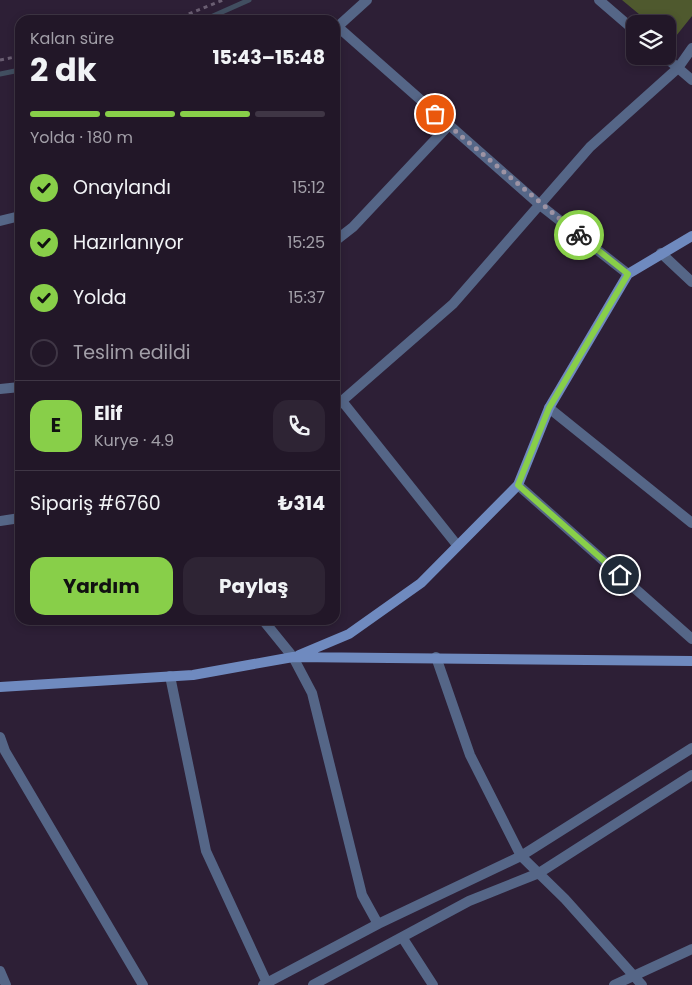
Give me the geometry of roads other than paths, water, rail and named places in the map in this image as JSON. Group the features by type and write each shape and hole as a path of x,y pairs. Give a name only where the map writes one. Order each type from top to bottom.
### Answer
{"street":[{"path":"340,24 367,0"},
{"path":"599,0 626,23"},
{"path":"340,31 540,205 628,274"},
{"path":"340,403 453,304 590,147 678,68 692,48"},
{"path":"674,65 692,80"},
{"path":"340,237 353,227 449,126"},
{"path":"0,221 15,217"},
{"path":"293,657 349,634 421,583 518,485 549,408 628,274 692,236"},
{"path":"661,253 692,282"},
{"path":"0,389 15,388"},
{"path":"340,405 457,545"},
{"path":"549,408 692,524"},
{"path":"518,485 692,639"},
{"path":"0,520 15,518"},
{"path":"267,625 293,657 312,693 362,895 378,924"},
{"path":"0,687 193,675 293,657 692,661"},
{"path":"436,658 470,756 521,856 565,899 642,985"},
{"path":"170,676 206,851 265,984 378,924 521,856 692,748"},
{"path":"0,737 4,750 143,985"},
{"path":"312,985 468,901 539,874 692,775"},
{"path":"402,937 433,985"},
{"path":"614,985 692,949"},
{"path":"0,971 6,985"}],"waterway":[{"path":"215,15 249,0"},
{"path":"0,74 15,71"}]}
